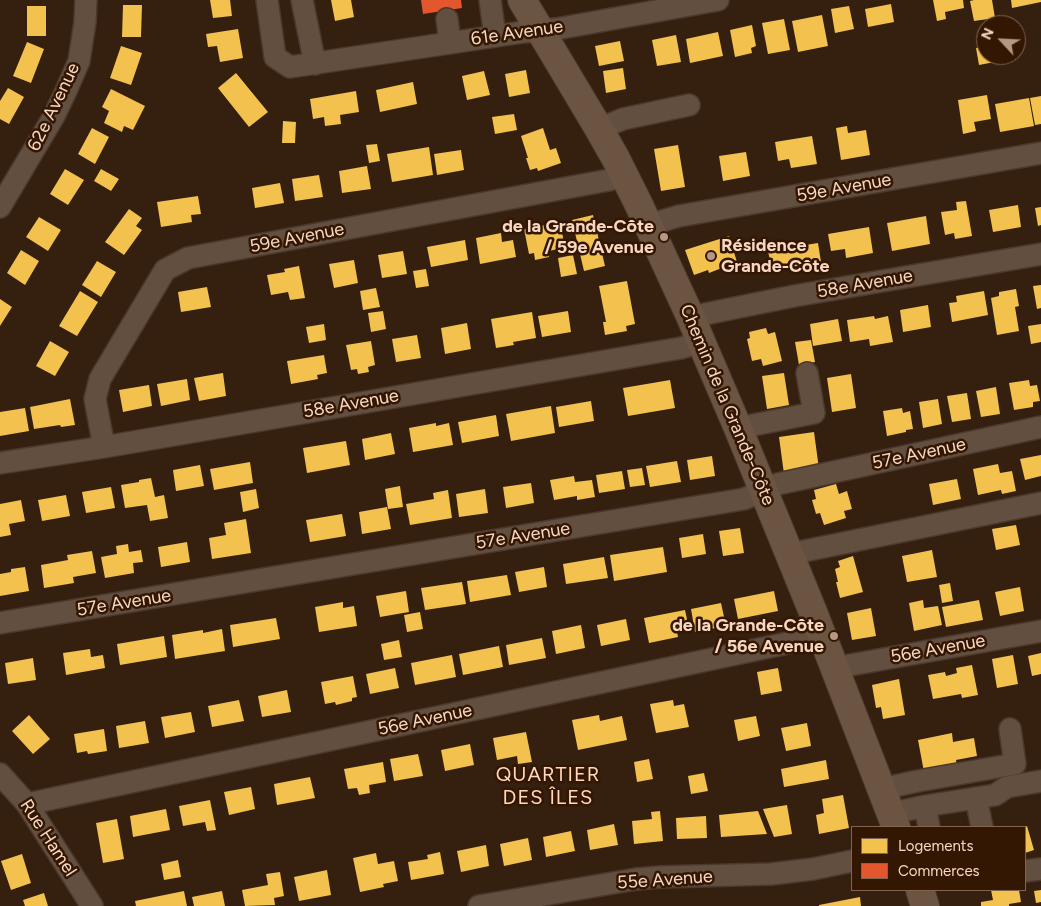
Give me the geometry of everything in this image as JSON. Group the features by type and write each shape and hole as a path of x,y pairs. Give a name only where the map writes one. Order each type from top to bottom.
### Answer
{"main road":[{"name":"Chemin de la Grande-Côte","path":"522,0 599,129 648,224 696,330 764,490 836,669 894,821"}],"street":[{"name":"62e Avenue","path":"0,206 54,116 66,91 78,61 85,22 86,0"},
{"name":"61e Avenue","path":"267,0 275,57 290,67 496,36 556,29 718,0"},
{"path":"302,0 315,64"},
{"path":"490,0 496,36"},
{"path":"447,19 450,43"},
{"path":"599,129 623,119 689,105"},
{"name":"59e Avenue","path":"648,224 679,216 1041,153"},
{"name":"59e Avenue","path":"104,447 95,399 100,379 165,270 188,258 609,180 623,174"},
{"name":"58e Avenue","path":"0,463 104,447 681,348 696,330 705,314 794,296 1041,254"},
{"path":"738,428 814,414 807,373"},
{"name":"57e Avenue","path":"0,623 744,499 778,484 1041,427"},
{"path":"790,555 1041,502"},
{"name":"56e Avenue","path":"836,669 1041,631"},
{"name":"56e Avenue","path":"27,804 802,640 822,634"},
{"path":"881,789 1015,764 1010,729"},
{"name":"Rue Hamel","path":"0,774 27,804 92,906"},
{"path":"894,821 900,812 925,806 995,796 1007,787 1041,781"},
{"path":"976,798 982,826"},
{"path":"925,806 928,826"},
{"name":"55e Avenue","path":"479,906 636,879 786,873 851,861"},
{"path":"1026,871 1041,868"}],"building: Logements":[{"path":"210,0 230,0 232,16 213,18"},
{"path":"331,0 351,0 354,17 335,21"},
{"path":"933,0 963,0 964,8 945,12 946,19 937,21"},
{"path":"992,0 994,15 976,15 976,21 974,21 970,1"},
{"path":"1011,0 1041,0 1041,2 1012,8"},
{"path":"891,4 894,22 868,27 865,9"},
{"path":"123,5 142,5 141,37 122,37"},
{"path":"27,6 46,6 46,36 27,36"},
{"path":"849,6 854,29 835,33 831,9"},
{"path":"822,15 828,46 798,52 792,21"},
{"path":"784,19 790,50 768,54 762,23"},
{"path":"752,25 756,46 751,48 752,53 735,57 730,30"},
{"path":"238,29 243,58 220,62 217,46 208,47 206,34"},
{"path":"718,32 723,56 690,63 686,39"},
{"path":"676,35 681,62 657,66 652,40"},
{"path":"620,41 624,61 599,66 595,46"},
{"path":"27,42 44,49 31,83 13,76"},
{"path":"121,46 142,53 131,85 110,78"},
{"path":"623,68 626,89 606,93 603,71"},
{"path":"526,70 530,93 509,97 505,74"},
{"path":"484,71 490,95 467,100 462,76"},
{"path":"236,73 268,112 249,127 218,88"},
{"path":"413,82 417,104 380,112 376,90"},
{"path":"8,88 24,97 9,124 0,119 0,101"},
{"path":"111,89 145,106 133,130 124,126 122,132 104,123 109,111 102,107"},
{"path":"356,91 359,112 340,115 341,124 325,126 324,117 313,119 310,99"},
{"path":"987,95 991,119 974,122 976,131 963,134 958,100"},
{"path":"1041,96 1041,124 1035,125 1030,98"},
{"path":"1029,98 1034,126 1000,132 995,104"},
{"path":"514,114 517,130 495,134 492,117"},
{"path":"283,121 296,122 295,143 282,143"},
{"path":"847,126 848,133 866,130 870,155 841,160 836,128"},
{"path":"92,128 109,137 95,164 78,154"},
{"path":"543,128 550,150 556,148 561,163 538,171 537,168 530,170 521,136"},
{"path":"812,136 817,164 791,168 789,159 778,161 775,142"},
{"path":"377,144 380,161 369,163 366,145"},
{"path":"678,145 685,187 661,191 654,149"},
{"path":"429,147 433,175 392,182 387,154"},
{"path":"461,150 464,170 437,175 434,154"},
{"path":"746,152 750,176 723,181 719,156"},
{"path":"367,166 371,189 342,193 339,171"},
{"path":"65,169 84,180 68,205 50,194"},
{"path":"101,169 119,179 111,191 94,181"},
{"path":"319,175 323,197 295,201 292,179"},
{"path":"280,183 284,203 255,208 252,188"},
{"path":"198,196 201,214 191,215 192,222 161,227 157,202"},
{"path":"966,201 972,236 955,239 954,233 945,235 941,212 957,210 956,202"},
{"path":"1018,205 1021,227 993,232 989,210"},
{"path":"1041,207 1041,225 1038,226 1035,208"},
{"path":"129,209 142,218 136,226 142,230 124,255 105,242"},
{"path":"593,215 605,266 584,271 572,220"},
{"path":"926,216 930,244 892,251 887,223"},
{"path":"39,217 61,230 48,251 26,237"},
{"path":"550,224 551,233 562,232 565,248 548,251 549,257 535,260 534,253 529,254 524,229"},
{"path":"869,227 873,253 846,258 845,249 831,251 828,234"},
{"path":"501,233 502,242 513,240 516,257 480,264 476,238"},
{"name":"Résidence Grande-Côte","path":"729,236 737,262 709,273 708,270 694,275 685,250"},
{"path":"465,240 468,260 431,267 427,247"},
{"path":"818,243 821,262 772,270 768,251"},
{"path":"21,250 39,261 25,285 7,273"},
{"path":"403,251 407,274 382,278 378,255"},
{"path":"573,255 577,274 561,277 558,258"},
{"path":"354,260 358,283 334,288 329,264"},
{"path":"97,261 116,272 101,297 82,285"},
{"path":"299,266 305,298 290,300 288,292 271,295 267,275 285,272 284,269"},
{"path":"426,269 429,286 416,288 413,271"},
{"path":"627,281 635,324 626,326 627,331 605,335 603,322 606,322 599,286"},
{"path":"1041,285 1041,308 1037,309 1033,286"},
{"path":"207,287 211,307 181,312 178,292"},
{"path":"376,288 380,307 363,310 360,291"},
{"path":"1016,289 1019,306 1015,307 1019,331 997,335 991,298 999,296 999,292"},
{"path":"80,291 98,302 77,336 59,326"},
{"path":"984,291 988,315 952,322 949,303 957,302 956,296"},
{"path":"0,299 12,307 0,326"},
{"path":"928,305 931,327 903,332 900,310"},
{"path":"383,311 386,329 371,332 368,313"},
{"path":"568,311 571,332 542,337 538,316"},
{"path":"532,312 536,338 513,342 514,345 496,348 491,319"},
{"path":"874,316 875,319 888,316 893,342 870,346 869,339 850,342 847,320"},
{"path":"838,319 842,341 813,346 810,324"},
{"path":"467,323 471,349 445,354 441,328"},
{"path":"324,324 326,340 309,343 306,327"},
{"path":"1041,324 1041,342 1031,344 1028,326"},
{"path":"766,328 768,334 775,332 782,361 763,366 761,359 752,361 747,339 750,338 749,332"},
{"path":"417,335 421,358 396,362 392,339"},
{"path":"811,340 815,362 799,365 795,342"},
{"path":"50,341 69,352 55,376 36,366"},
{"path":"371,341 375,365 368,367 369,372 358,374 357,369 351,370 346,345"},
{"path":"324,355 327,373 317,375 318,379 291,384 287,361"},
{"path":"223,373 226,396 199,401 194,378"},
{"path":"784,373 789,405 767,409 762,376"},
{"path":"851,374 856,408 832,412 827,378"},
{"path":"187,379 190,400 161,406 157,384"},
{"path":"670,380 675,408 628,416 623,388"},
{"path":"1029,380 1030,386 1037,385 1040,401 1033,402 1033,407 1014,410 1009,383"},
{"path":"149,385 152,406 123,412 119,390"},
{"path":"996,387 1000,414 981,417 976,391"},
{"path":"967,393 971,419 952,422 947,396"},
{"path":"70,399 75,425 34,429 30,407"},
{"path":"938,399 942,424 923,428 919,402"},
{"path":"591,401 594,421 559,427 556,407"},
{"path":"551,406 555,433 511,441 506,414"},
{"path":"25,408 29,431 0,436 0,412"},
{"path":"902,408 903,413 910,411 913,429 887,436 883,411"},
{"path":"496,415 499,436 462,443 458,422"},
{"path":"436,423 436,426 449,423 453,445 413,452 409,428"},
{"path":"814,432 819,469 784,474 779,437"},
{"path":"391,433 395,454 365,460 362,439"},
{"path":"346,441 350,465 307,473 303,448"},
{"path":"1041,455 1041,476 1025,480 1020,459"},
{"path":"712,456 715,476 690,480 687,460"},
{"path":"677,461 681,482 650,487 646,466"},
{"path":"250,462 253,483 214,490 210,469"},
{"path":"998,464 1000,473 1012,471 1016,491 1002,494 1001,490 978,495 973,469"},
{"path":"200,465 204,486 176,491 173,470"},
{"path":"642,468 645,485 630,487 627,470"},
{"path":"622,471 625,489 599,493 596,475"},
{"path":"574,476 575,482 592,480 595,497 577,500 577,496 554,500 550,480"},
{"path":"151,478 155,497 164,495 168,518 150,521 147,505 125,508 121,485"},
{"path":"957,479 961,499 933,505 929,484"},
{"path":"531,483 534,503 506,508 503,487"},
{"path":"836,484 839,494 847,491 852,509 844,511 846,518 824,525 820,513 816,514 812,500 816,499 814,490"},
{"path":"400,486 403,507 388,509 385,489"},
{"path":"111,487 115,508 86,513 82,492"},
{"path":"256,489 259,508 243,512 240,492"},
{"path":"485,489 488,513 459,517 456,494"},
{"path":"448,490 452,518 410,525 406,504 434,499 433,493"},
{"path":"66,495 70,516 42,521 38,500"},
{"path":"21,500 25,521 9,524 11,535 0,537 0,504"},
{"path":"387,507 391,529 362,534 359,512"},
{"path":"342,514 346,536 310,542 306,520"},
{"path":"246,519 251,553 212,559 209,538 226,535 224,523"},
{"path":"1016,525 1020,545 996,550 992,529"},
{"path":"740,528 744,553 723,556 719,531"},
{"path":"703,534 706,554 682,558 679,538"},
{"path":"187,542 190,562 161,567 158,547"},
{"path":"128,544 129,552 141,550 143,562 133,563 134,573 105,578 101,557 117,554 116,546"},
{"path":"663,547 667,572 614,581 610,555"},
{"path":"932,550 937,577 907,582 902,556"},
{"path":"92,551 96,573 73,577 74,583 44,588 41,565 68,560 67,555"},
{"path":"853,556 863,592 840,598 835,569 840,567 838,561"},
{"path":"604,557 608,578 566,584 563,564"},
{"path":"25,567 29,591 0,596 0,574 11,572 11,569"},
{"path":"544,567 547,587 519,592 515,572"},
{"path":"507,575 511,595 470,602 467,581"},
{"path":"462,582 466,604 425,610 421,588"},
{"path":"950,583 953,601 942,603 939,585"},
{"path":"1020,587 1024,611 1000,616 995,592"},
{"path":"406,591 409,612 380,617 376,596"},
{"path":"774,591 778,611 738,619 734,599"},
{"path":"923,600 924,608 938,606 942,625 914,631 909,603"},
{"path":"979,600 983,620 946,627 942,607"},
{"path":"343,602 343,608 354,606 357,626 319,632 315,607"},
{"path":"721,603 726,626 695,632 691,609"},
{"path":"871,608 876,636 852,640 847,613"},
{"path":"685,610 689,629 677,632 678,637 649,643 644,618"},
{"path":"420,612 423,629 407,632 404,615"},
{"path":"276,618 280,639 233,647 230,625"},
{"path":"626,619 630,640 601,646 597,625"},
{"path":"581,625 585,648 556,654 552,631"},
{"path":"222,629 225,651 175,659 172,635 203,630 203,633"},
{"path":"164,636 167,657 120,665 117,644"},
{"path":"542,638 546,658 509,665 506,645"},
{"path":"399,640 402,657 384,660 381,644"},
{"path":"499,646 503,667 463,675 459,654"},
{"path":"90,649 91,657 103,655 105,668 66,675 63,653"},
{"path":"1041,653 1041,674 1032,676 1028,656"},
{"path":"452,655 456,677 415,685 411,663"},
{"path":"1013,655 1018,684 997,688 992,659"},
{"path":"33,658 36,680 8,684 5,663"},
{"path":"972,665 978,695 962,698 961,694 933,699 928,675 945,672 946,676 957,673 956,668"},
{"path":"395,668 399,688 370,694 366,674"},
{"path":"778,668 782,691 761,695 757,672"},
{"path":"353,676 357,697 352,698 352,701 336,705 335,702 325,704 321,682"},
{"path":"899,679 905,715 883,719 881,707 876,708 872,685"},
{"path":"287,690 291,712 262,717 258,696"},
{"path":"239,700 244,721 212,727 208,706"},
{"path":"673,700 674,706 684,704 689,727 656,733 650,704"},
{"path":"191,712 195,732 165,738 161,717"},
{"path":"29,715 50,739 33,754 12,731"},
{"path":"599,715 600,721 622,716 627,740 578,750 572,720"},
{"path":"756,716 760,736 738,741 734,720"},
{"path":"145,721 149,743 119,748 116,726"},
{"path":"807,723 811,746 786,751 781,728"},
{"path":"104,729 107,751 88,754 87,751 77,753 74,734"},
{"path":"526,732 532,762 518,764 517,756 497,760 493,738"},
{"path":"952,733 953,742 974,738 977,756 956,760 957,766 924,772 918,740"},
{"path":"470,744 474,765 445,771 441,750"},
{"path":"418,754 423,776 394,781 390,759"},
{"path":"649,759 653,779 637,782 634,762"},
{"path":"826,760 829,779 784,787 781,769"},
{"path":"383,762 386,782 369,785 370,793 359,795 357,788 348,789 344,769"},
{"path":"704,773 708,791 691,794 688,776"},
{"path":"310,777 315,798 277,805 274,784"},
{"path":"251,787 255,809 229,815 224,792"},
{"path":"843,795 849,828 819,834 816,815 824,813 822,799"},
{"path":"210,800 216,830 207,831 205,822 183,826 179,806"},
{"path":"787,805 792,834 774,837 763,809"},
{"path":"166,809 170,830 133,837 130,816"},
{"path":"660,811 663,841 634,844 632,821 652,819 651,812"},
{"path":"758,811 767,834 721,837 719,815"},
{"path":"706,816 707,838 677,839 676,818"},
{"path":"117,819 124,859 103,863 96,823"},
{"path":"614,824 618,845 590,850 587,830"},
{"path":"1026,826 1034,850 1026,853"},
{"path":"571,831 575,851 546,857 543,837"},
{"path":"528,838 532,860 504,866 500,844"},
{"path":"486,845 489,866 461,872 457,851"},
{"path":"440,852 444,874 411,880 408,862 428,859 427,855"},
{"path":"376,853 378,864 394,861 398,881 383,884 384,887 360,892 353,858"},
{"path":"22,854 31,883 11,890 1,861"},
{"path":"178,860 181,877 164,880 161,864"},
{"path":"327,870 331,895 299,901 294,877"},
{"path":"280,872 284,896 274,898 275,905 245,906 242,890 268,885 266,874"},
{"path":"1041,890 1041,902 1036,903 1034,891"},
{"path":"184,891 187,906 136,906 135,901"},
{"path":"222,891 225,906 194,906 192,897"},
{"path":"991,891 1019,891 1021,902 1009,904 1009,906 981,906 981,902 993,900"},
{"path":"44,893 48,906 25,906 23,900"},
{"path":"860,897 861,906 819,906 819,905"}],"building: Commerces":[{"path":"421,0 461,0 462,8 423,14"}],"place":[{"name":"de la Grande-Côte / 59e Avenue","path":"664,237"},
{"name":"Résidence Grande-Côte","path":"711,256"},
{"name":"de la Grande-Côte / 56e Avenue","path":"834,636"}],"district":[{"name":"QUARTIER DES ÎLES","path":"548,786"}]}
